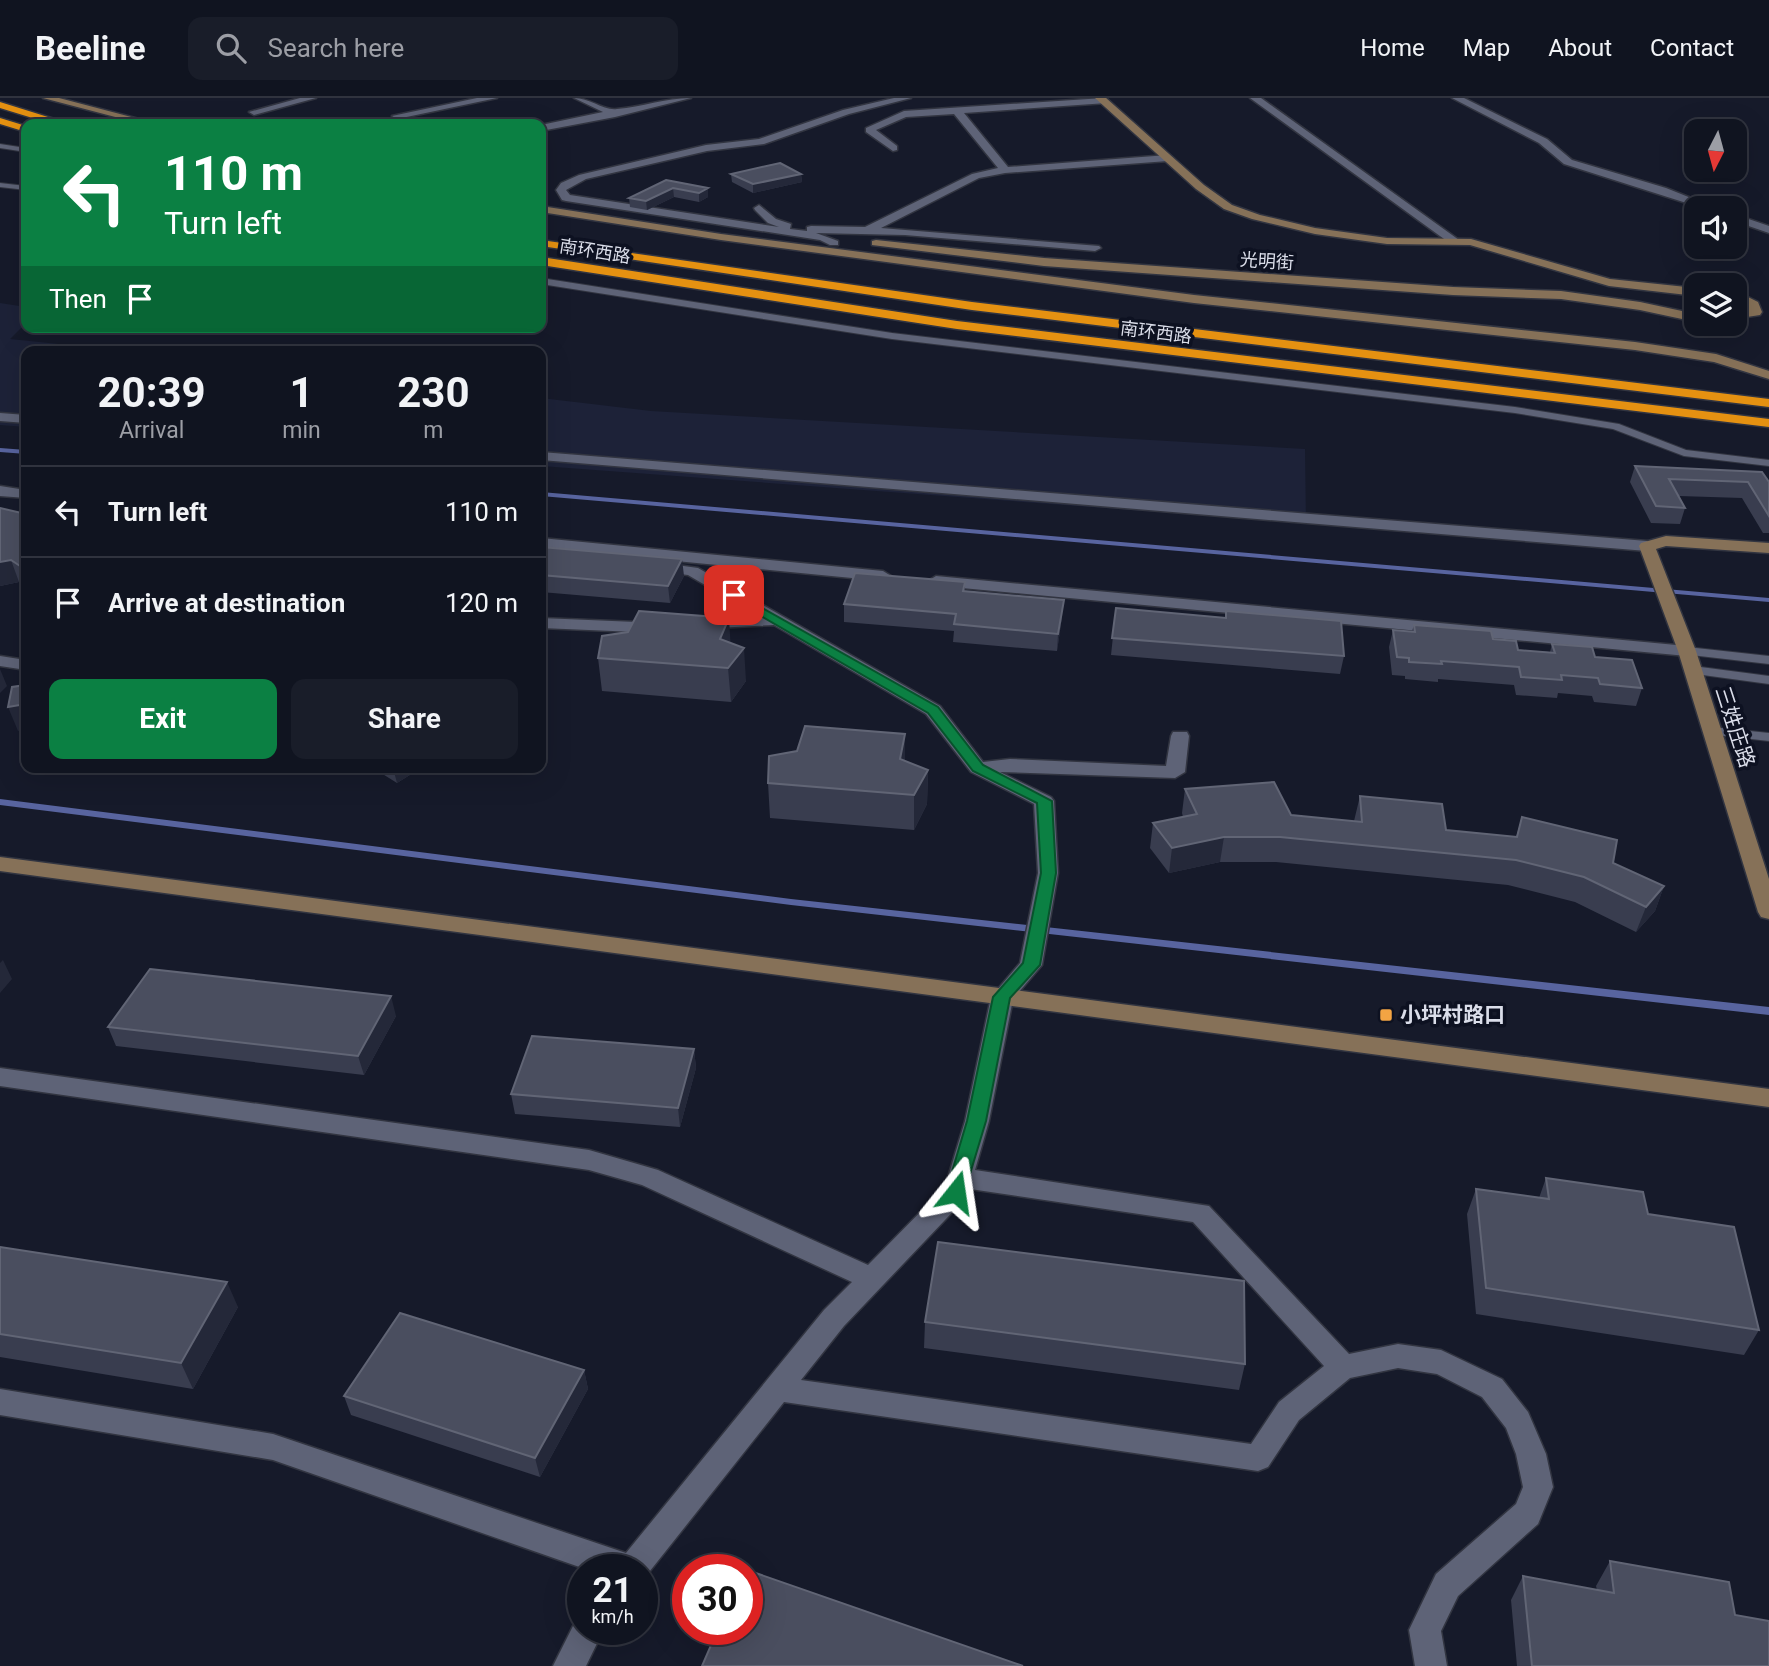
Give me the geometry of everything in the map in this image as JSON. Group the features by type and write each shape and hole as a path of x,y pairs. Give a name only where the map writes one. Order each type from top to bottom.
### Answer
{"highway":[{"path":"0,105 45,119"},
{"path":"0,121 21,127"},
{"name":"南环西路","path":"546,244 972,306 1769,403"},
{"name":"南环西路","path":"546,262 957,325 1769,422"}],"street":[{"path":"48,98 133,119"},
{"path":"254,112 311,98"},
{"path":"397,116 492,98"},
{"path":"579,98 615,114"},
{"path":"546,127 686,98"},
{"path":"828,247 823,237 566,198 561,190 565,184 583,177 706,148 760,142 846,112 906,98"},
{"path":"1255,98 1455,242"},
{"path":"1457,98 1543,141 1567,162 1684,198"},
{"path":"893,148 869,130 904,114 1102,99"},
{"name":"光明街","path":"1102,99 1228,207 1256,217 1315,231 1387,241 1471,242 1609,282 1684,291"},
{"path":"957,111 1004,170"},
{"path":"869,230 976,176 1004,170 1168,158"},
{"path":"759,208 772,220 790,230 869,230 1095,248"},
{"path":"546,210 1195,299 1635,346 1716,359 1769,375"},
{"path":"1747,222 1769,230"},
{"name":"光明街","path":"828,247 885,244 1044,262 1453,291 1561,295 1684,315"},
{"path":"1747,301 1754,305 1756,312 1747,313"},
{"path":"1386,319 1686,363 1769,388"},
{"path":"0,417 21,419"},
{"path":"546,456 1649,551 1666,541 1769,548"},
{"path":"0,491 21,493"},
{"path":"0,505 21,507"},
{"path":"546,543 1686,653"},
{"name":"三姓庄路","path":"1649,551 1712,731 1769,912"},
{"path":"546,556 692,571 933,710 978,768 1044,801 1048,873 1031,965 1002,997 976,1121 956,1192 834,1318 645,1554"},
{"path":"546,623 657,628 777,620"},
{"path":"0,662 21,664"},
{"path":"978,768 1010,765 1175,772 1180,736"},
{"path":"0,864 1769,1098"},
{"path":"0,1076 589,1160 649,1177 872,1279"},
{"path":"960,1178 1200,1213 1343,1367"},
{"path":"777,1389 1258,1458 1289,1410 1343,1367 1398,1356 1441,1362 1492,1388 1518,1420 1531,1454 1538,1487 1527,1514 1447,1584 1425,1630 1432,1666"},
{"path":"0,1402 273,1447 585,1554"},
{"path":"569,1666 580,1645"}],"lane":[{"path":"0,146 21,149"},
{"path":"0,185 21,187"},
{"path":"546,282 892,336 1515,410 1615,426 1684,453 1769,463"},
{"path":"1686,653 1769,660"},
{"path":"1686,653 1769,680"},
{"path":"1712,731 1769,737"}],"shaded area":[{"path":"0,303 21,306 21,328 10,339 78,346 21,346 21,427 0,425"},
{"path":"546,399 651,411 1305,449 1306,523 546,466"}],"building":[{"path":"780,163 801,174 753,184 731,174"},
{"path":"666,180 708,188 699,193 673,188 646,201 629,198"},
{"path":"1635,466 1762,472 1769,482 1769,516 1748,482 1669,479 1685,508 1656,506"},
{"path":"0,508 21,513 21,567 11,560 0,562"},
{"path":"546,547 682,559 668,586 546,575"},
{"path":"855,573 965,582 963,591 1064,600 1058,634 954,624 956,614 844,604"},
{"path":"1116,608 1226,618 1226,611 1341,621 1344,656 1112,638"},
{"path":"639,611 729,618 720,639 744,648 728,668 598,658 602,636 628,632"},
{"path":"1414,625 1491,631 1493,639 1516,641 1518,650 1555,653 1552,644 1592,647 1595,657 1632,660 1642,688 1600,684 1598,678 1561,675 1562,680 1521,677 1519,667 1441,661 1442,664 1409,662 1409,658 1397,657 1393,630 1415,632"},
{"path":"21,686 21,705 8,707 12,687"},
{"path":"805,726 905,734 900,759 928,770 914,795 768,783 769,756 797,751"},
{"path":"1274,782 1291,815 1362,822 1360,796 1442,804 1446,830 1517,837 1522,817 1617,840 1613,863 1664,886 1646,907 1584,877 1516,860 1280,837 1224,837 1172,848 1153,823 1197,814 1185,789"},
{"path":"150,969 391,996 358,1056 108,1027"},
{"path":"532,1036 694,1049 678,1108 511,1094"},
{"path":"1546,1178 1643,1192 1648,1214 1734,1227 1759,1330 1486,1288 1476,1189 1549,1199"},
{"path":"938,1242 1244,1281 1245,1364 925,1322"},
{"path":"0,1247 227,1282 181,1363 0,1334"},
{"path":"400,1313 584,1370 535,1458 344,1396"},
{"path":"1610,1561 1729,1582 1735,1615 1769,1621 1769,1666 1532,1666 1523,1576 1614,1593"},
{"path":"763,1576 1023,1666 702,1666 711,1645 763,1645"}],"waterway":[{"path":"0,450 21,452"},
{"path":"546,494 1769,600"},
{"path":"0,802 791,902 1769,1011"}],"place":[{"name":"小坪村路口","path":"1386,1015"}],"route":[{"path":"734,595 933,710 978,768 1044,801 1048,873 1031,965 1002,997 976,1121 956,1192"}]}
